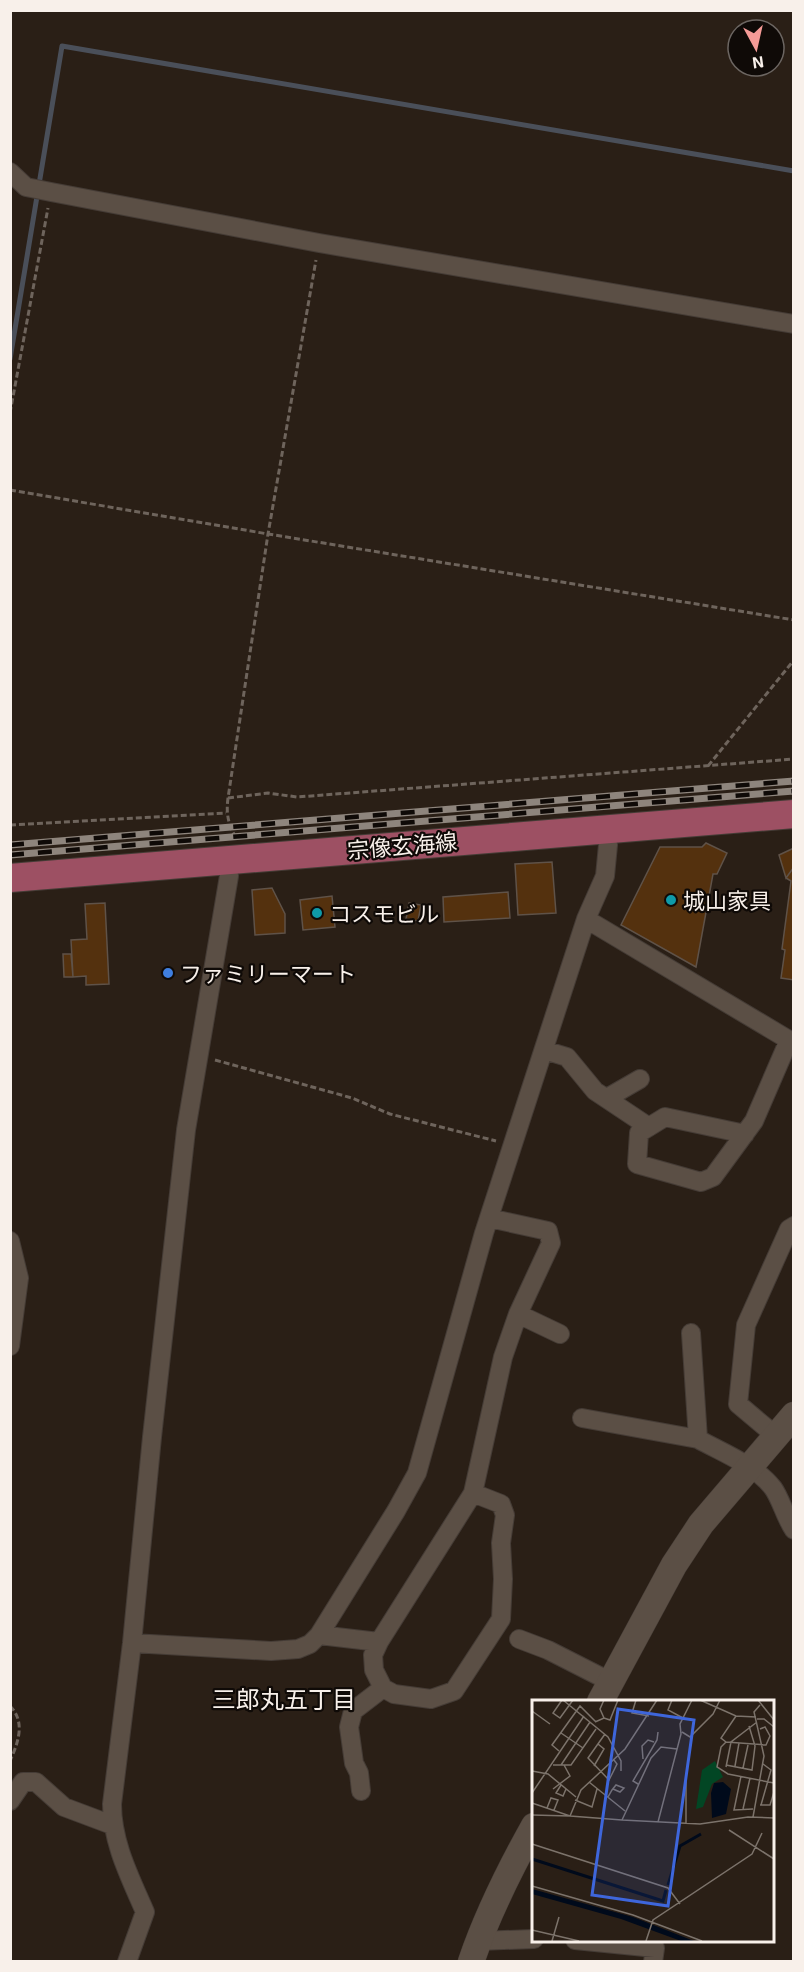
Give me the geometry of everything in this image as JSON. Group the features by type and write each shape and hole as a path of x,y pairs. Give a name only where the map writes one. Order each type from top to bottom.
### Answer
{"main road":[{"name":"宗像玄海線","path":"10,878 794,814"}],"street":[{"path":"10,172 26,187 51,192 319,243 794,324"},
{"path":"132,1643 271,1651 298,1649 310,1644 320,1635 396,1511 417,1473 489,1218 586,919 605,876 608,845 606,828"},
{"path":"127,1962 145,1912 112,1826 112,1804 132,1643 186,1130 230,876 236,859"},
{"path":"586,919 791,1042 754,1121 745,1134 713,1177 701,1182 637,1164 639,1133 665,1117 745,1134"},
{"path":"544,1050 567,1057 595,1090 649,1127"},
{"path":"607,1098 640,1079"},
{"path":"473,1493 501,1504 505,1515 501,1543 503,1579 501,1619 454,1691 431,1699 394,1694 383,1688 374,1670 373,1655 473,1493 503,1357 518,1314 551,1243 548,1231 489,1218"},
{"path":"776,1436 738,1404 746,1325 789,1229 794,1227"},
{"path":"10,1241 19,1278 10,1346"},
{"path":"518,1314 560,1334"},
{"path":"691,1333 698,1439"},
{"path":"519,1639 548,1650 606,1692 674,1565 701,1524 794,1415"},
{"path":"582,1418 698,1439 750,1468 773,1488 794,1530"},
{"path":"320,1635 379,1642"},
{"path":"361,1791 349,1727 353,1711 383,1688"},
{"path":"10,1801 23,1782 36,1782 64,1807 112,1826"},
{"path":"474,1952 532,1830"},
{"path":"474,1952 532,1939"},
{"path":"586,1942 655,1948 653,1962"}],"path":[{"path":"10,413 51,192"},
{"path":"236,859 226,813 228,798 268,534 319,243"},
{"path":"10,490 794,620"},
{"path":"708,766 794,660"},
{"path":"228,798 268,793 297,797 794,759"},
{"path":"10,825 226,813"},
{"path":"198,1055 352,1098 390,1114 513,1145"},
{"path":"10,1706 16,1712 21,1734 10,1761"}],"building":[{"name":"城山家具","path":"706,843 727,853 717,874 713,874 696,967 621,925 660,847 702,847"},
{"path":"794,848 794,867 786,878 779,855"},
{"path":"552,862 556,913 518,915 515,864"},
{"name":"城山家具","path":"794,867 794,980 781,978 785,950 782,949 791,881 786,878"},
{"path":"272,888 285,914 285,933 255,935 252,890"},
{"path":"508,892 510,918 444,922 443,897"},
{"name":"コスモビル","path":"332,896 335,927 303,930 300,900"},
{"path":"105,903 109,984 86,985 86,976 73,977 71,940 87,939 85,904"},
{"path":"409,903 421,905 418,921 406,919"},
{"path":"63,954 71,954 73,977 64,977"}],"waterway":[{"path":"10,359 62,46 794,171"}],"railway":[{"path":"10,845 794,781"},
{"path":"10,855 794,791"}],"place":[{"name":"城山家具","path":"671,900"},
{"name":"コスモビル","path":"317,913"},
{"name":"ファミリーマート","path":"168,973"}],"district":[{"name":"三郎丸五丁目","path":"284,1698"}]}
